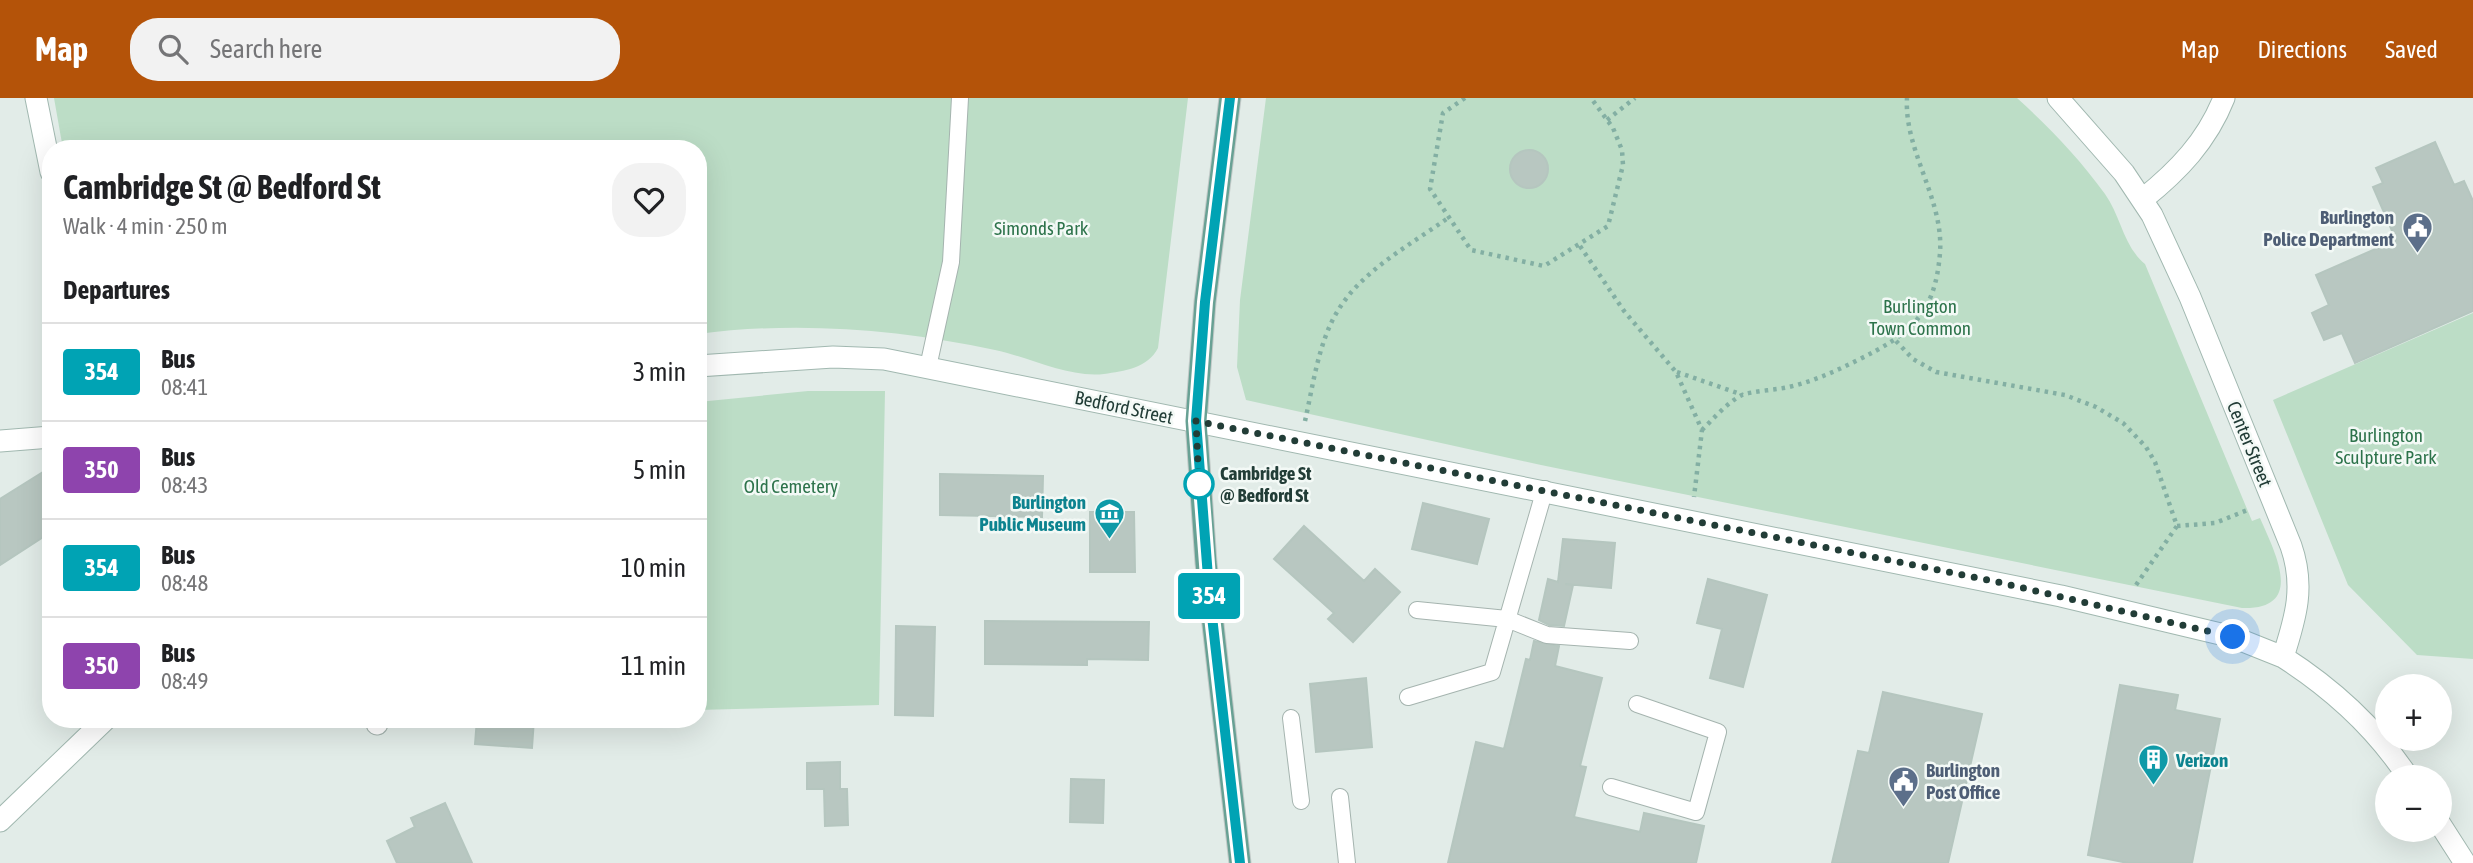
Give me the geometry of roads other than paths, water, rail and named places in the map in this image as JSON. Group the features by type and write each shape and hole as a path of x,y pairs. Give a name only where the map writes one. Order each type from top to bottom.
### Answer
{"main road":[{"path":"36,98 45,140"},
{"path":"1230,98 1204,313 1196,421 1209,590 1240,863"},
{"name":"Center Street","path":"2058,98 2095,137 2143,200 2190,297 2297,564 2298,605 2283,657"},
{"path":"2143,200 2190,157 2211,125 2224,98"},
{"name":"Bedford Street","path":"707,365 833,357 884,359 928,367 1545,489 2131,611 2233,637 2283,657"},
{"path":"0,440 42,438"},
{"path":"2283,657 2337,695 2383,741 2400,765"},
{"path":"0,821 97,728"},
{"path":"2452,842 2465,863"}],"lane":[{"path":"928,367 951,262 960,98"},
{"path":"1408,697 1492,672 1545,489"},
{"path":"1417,610 1507,619 1547,635 1630,640"},
{"path":"1611,787 1696,812 1718,732 1637,704"},
{"path":"1291,718 1301,802"},
{"path":"1340,797 1347,863"}],"place":[{"name":"Burlington Police Department","path":"2417,255"},
{"name":"Cambridge St @ Bedford St","path":"1199,484"},
{"name":"Burlington Public Museum","path":"1109,540"},
{"name":"Verizon","path":"2153,787"},
{"name":"Burlington Post Office","path":"1903,808"}],"park label":[{"name":"Simonds Park","path":"1041,228"},
{"name":"Burlington Town Common","path":"1920,317"},
{"name":"Burlington Sculpture Park","path":"2386,446"},
{"name":"Old Cemetery","path":"791,486"}]}
